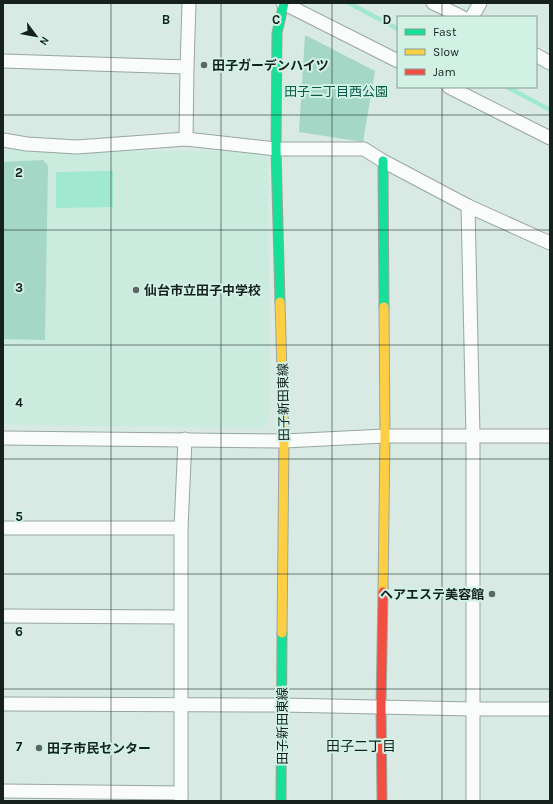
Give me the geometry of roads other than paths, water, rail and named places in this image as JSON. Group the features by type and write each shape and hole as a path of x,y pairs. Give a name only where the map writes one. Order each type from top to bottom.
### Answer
{"street":[{"path":"186,139 189,3"},
{"path":"283,3 397,60"},
{"name":"田子新田東線","path":"281,801 284,441 276,149 277,34 283,3"},
{"path":"433,3 460,16"},
{"path":"473,16 480,3"},
{"path":"537,56 550,63"},
{"path":"3,61 187,67"},
{"path":"451,88 550,138"},
{"path":"3,140 27,144 76,147 186,139 276,149 364,149 383,161 468,206 550,243"},
{"path":"382,801 381,706 385,436 383,161"},
{"path":"468,206 473,436 473,801"},
{"path":"3,438 284,441 385,436 550,436"},
{"path":"3,791 181,797 182,705 180,617 181,528 185,439"},
{"path":"3,528 181,528"},
{"path":"3,616 180,617"},
{"path":"3,704 282,705 550,709"}],"waterway":[{"path":"349,3 397,28"},
{"path":"509,88 550,110"}],"place":[{"name":"田子ガーデンハイツ","path":"204,65"},
{"name":"仙台市立田子中学校","path":"136,290"},
{"name":"ヘアエステ美容館","path":"492,594"},
{"name":"田子市民センター","path":"39,748"}],"district":[{"name":"田子二丁目","path":"361,746"}],"park label":[{"name":"田子二丁目西公園","path":"336,91"}]}
